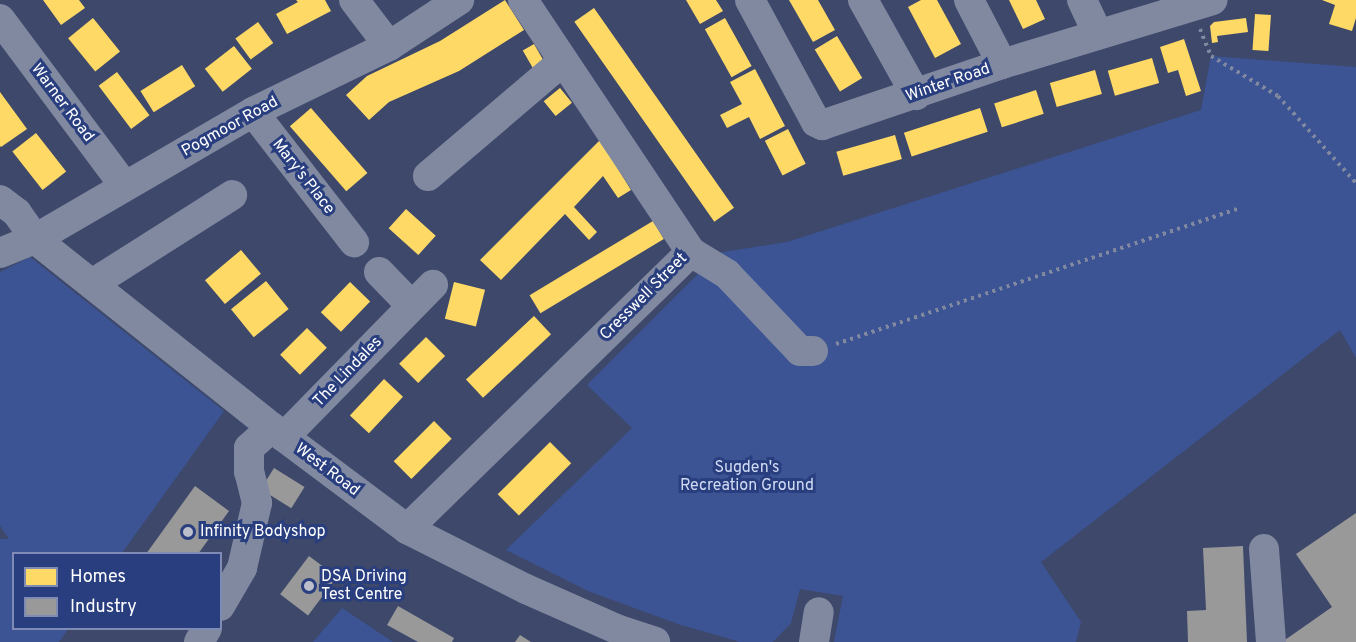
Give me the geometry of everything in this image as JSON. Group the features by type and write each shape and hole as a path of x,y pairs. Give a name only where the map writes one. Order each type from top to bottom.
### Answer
{"street":[{"path":"354,0 388,46"},
{"name":"Pogmoor Road","path":"0,253 35,239 253,112 388,46 459,0"},
{"name":"Cresswell Street","path":"407,529 691,252 562,62 523,0"},
{"name":"Winter Road","path":"750,0 816,122 822,125 1002,64 1198,2"},
{"path":"863,0 916,95"},
{"path":"969,0 1002,64"},
{"path":"1083,0 1098,34"},
{"name":"Warner Road","path":"0,19 125,187"},
{"path":"428,176 562,62"},
{"name":"Mary's Place","path":"253,112 354,242"},
{"path":"92,284 232,195"},
{"name":"West Road","path":"0,200 17,213 35,239 278,432 407,529 526,589 619,630 655,642"},
{"path":"691,252 727,274 800,351 813,351"},
{"path":"379,272 412,306"},
{"name":"The Lindales","path":"222,603 242,568 256,513 257,503 249,472 249,448 278,432 433,285"},
{"path":"1264,549 1271,642"},
{"path":"814,642 819,612"}],"path":[{"path":"1198,2 1210,56 1278,96 1356,183"},
{"path":"813,351 1238,209"}],"green space":[{"name":"Sugden's Recreation Ground","path":"1211,56 1356,67 1356,358 1340,330 1041,562 1081,622 1076,642 834,642 843,596 800,589 791,623 773,642 740,642 678,624 588,591 506,550 632,428 587,385 698,274 698,256 787,242 1201,110"},
{"path":"30,257 224,411 123,552 12,552 12,630 67,630 59,642 0,642 0,539 9,539 0,526 0,272"},
{"path":"342,608 393,642 313,642"}],"building: Homes":[{"path":"43,0 79,0 85,8 61,25"},
{"path":"296,0 325,0 331,11 287,34 276,14 298,2"},
{"path":"505,0 524,30 459,71 389,102 369,120 346,95 367,76 440,41"},
{"path":"686,0 716,0 723,11 700,24"},
{"path":"789,0 818,0 835,30 813,42"},
{"path":"921,0 937,0 961,44 935,58 908,7"},
{"path":"1009,0 1036,0 1045,19 1023,29"},
{"path":"1322,0 1356,0 1356,18 1352,31 1329,24 1335,5"},
{"path":"594,8 734,208 714,222 574,22"},
{"path":"1255,14 1271,15 1268,51 1252,50"},
{"path":"93,18 120,51 95,72 68,38"},
{"path":"725,18 752,66 732,77 705,29"},
{"path":"1246,18 1248,32 1217,36 1218,42 1212,43 1210,26 1214,22"},
{"path":"258,22 273,43 251,59 235,38"},
{"path":"837,36 862,78 840,91 815,49"},
{"path":"1184,39 1201,91 1186,96 1178,70 1168,73 1160,47"},
{"path":"534,44 548,68 537,75 523,50"},
{"path":"234,46 252,69 223,92 205,69"},
{"path":"1152,58 1159,83 1115,96 1108,71"},
{"path":"182,65 195,86 154,112 140,91"},
{"path":"755,69 785,126 760,139 749,117 727,128 720,115 742,104 730,82"},
{"path":"1095,70 1102,94 1057,107 1050,83"},
{"path":"117,72 149,115 131,129 99,86"},
{"path":"560,88 572,103 556,116 544,101"},
{"path":"1036,90 1044,114 1002,127 994,104"},
{"path":"0,92 27,129 1,147 0,146"},
{"path":"311,108 367,173 346,191 290,126"},
{"path":"980,108 988,132 912,156 904,133"},
{"path":"788,129 806,164 783,176 765,141"},
{"path":"36,133 66,172 43,190 12,151"},
{"path":"895,135 902,159 843,176 836,152"},
{"path":"600,140 631,190 618,198 603,176 574,207 597,232 589,240 565,214 501,280 480,260"},
{"path":"406,209 436,236 418,255 389,228"},
{"path":"653,221 664,239 540,313 530,295"},
{"path":"241,250 261,274 225,304 205,280"},
{"path":"266,281 289,309 254,337 231,309"},
{"path":"350,282 370,301 341,332 321,312"},
{"path":"454,282 485,290 476,327 445,319"},
{"path":"534,316 551,334 483,398 466,379"},
{"path":"307,328 327,348 300,375 280,355"},
{"path":"426,337 445,356 418,383 399,364"},
{"path":"384,379 403,397 369,433 350,416"},
{"path":"434,421 452,439 411,479 394,461"},
{"path":"550,442 571,463 519,516 498,494"}],"building: Industry":[{"path":"274,468 305,487 291,508 261,489"},
{"name":"Infinity Bodyshop","path":"195,486 229,511 199,552 147,552"},
{"path":"1356,513 1356,642 1282,642 1332,607 1296,554"},
{"path":"1243,546 1247,642 1188,642 1187,611 1206,610 1203,548"},
{"name":"DSA Driving Test Centre","path":"309,556 337,577 308,615 280,594"},
{"path":"398,606 454,638 452,642 418,642 387,625"},
{"path":"520,635 531,642 515,642"}],"place":[{"name":"Infinity Bodyshop","path":"188,532"},
{"name":"DSA Driving Test Centre","path":"309,586"}]}
